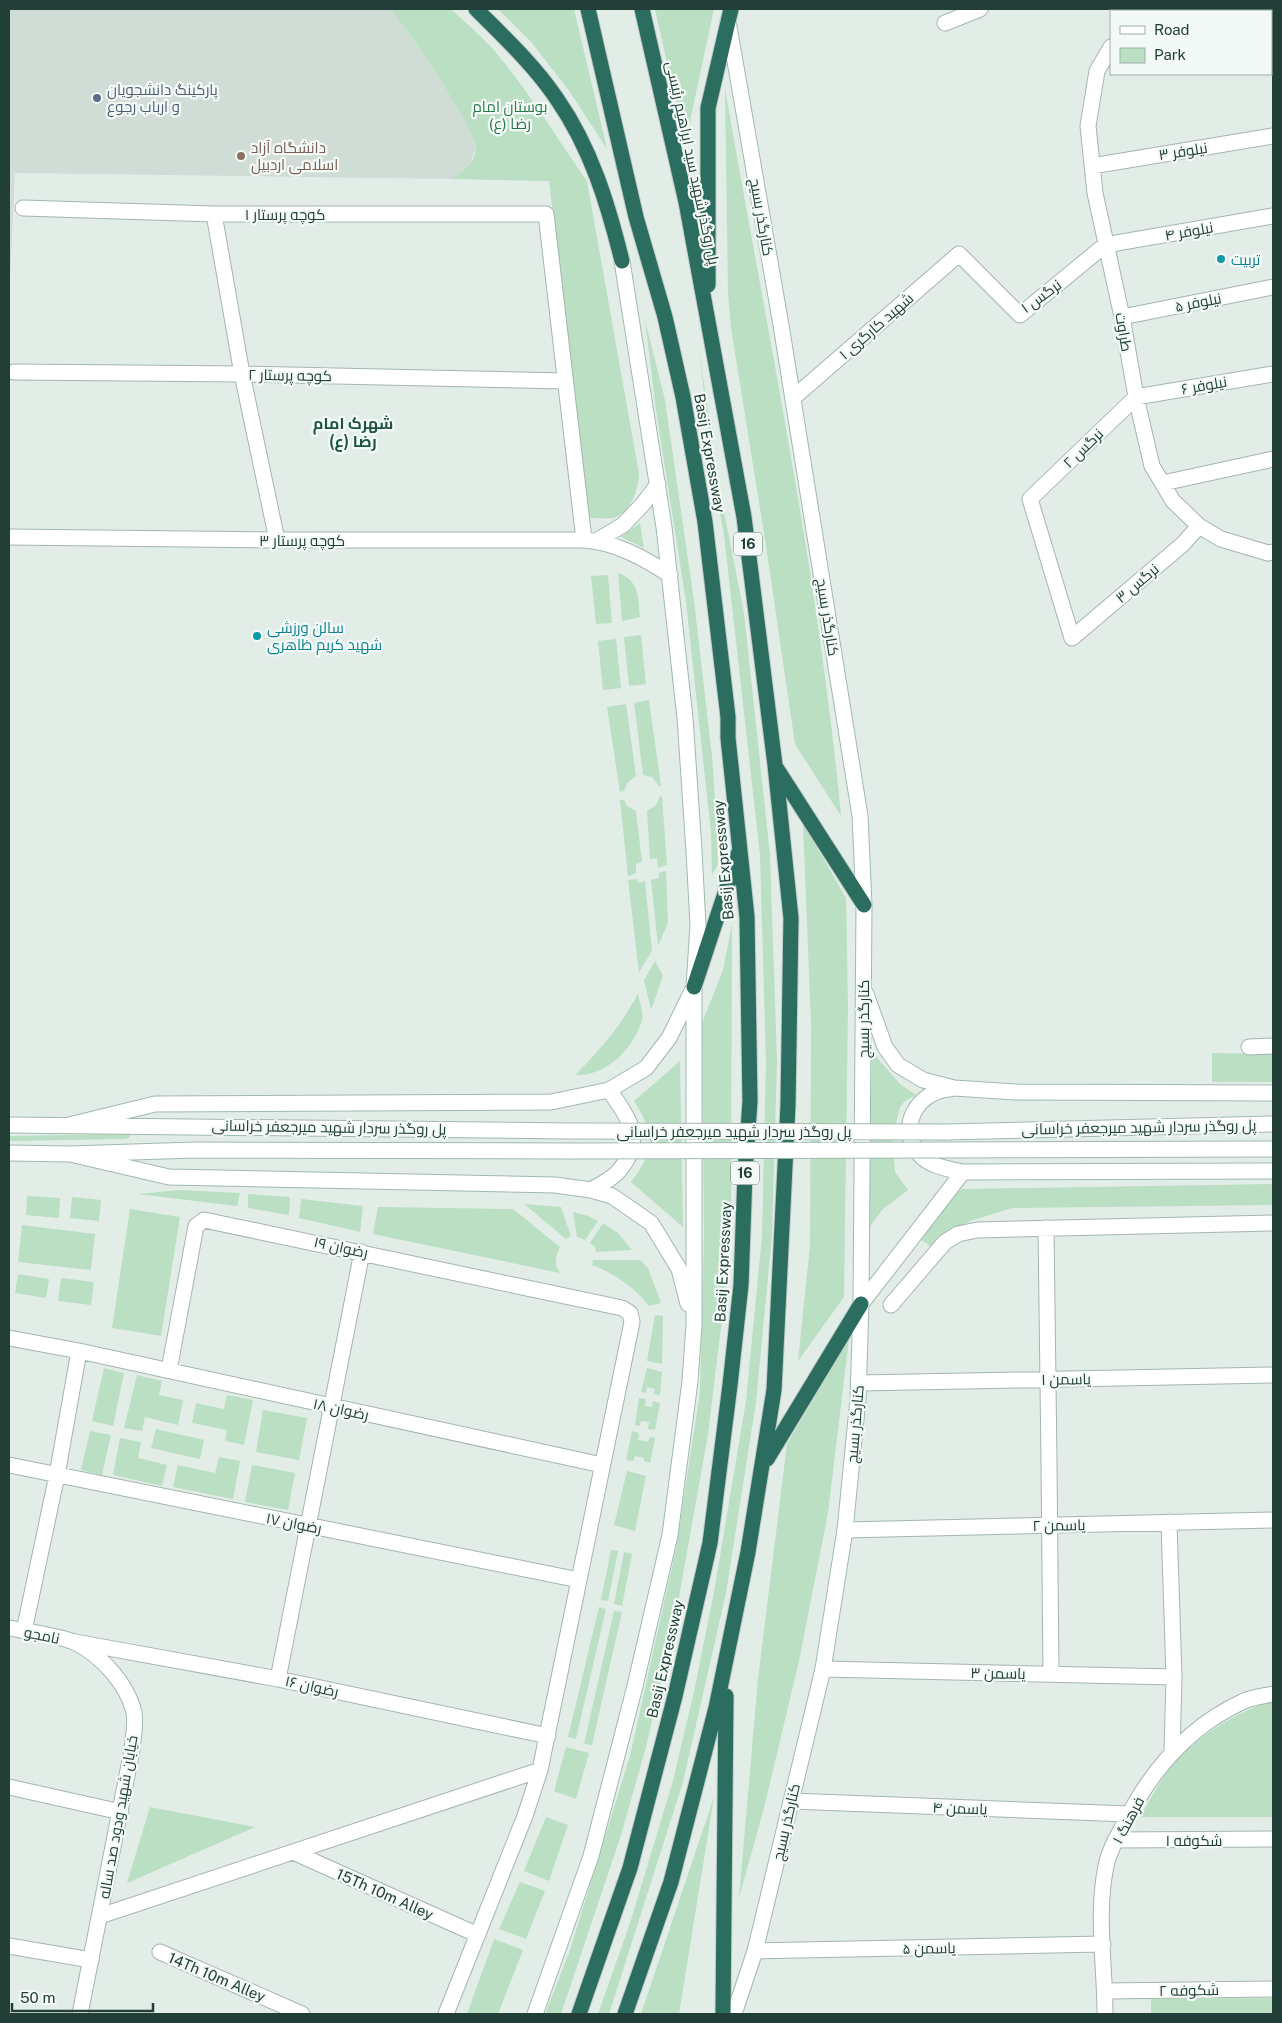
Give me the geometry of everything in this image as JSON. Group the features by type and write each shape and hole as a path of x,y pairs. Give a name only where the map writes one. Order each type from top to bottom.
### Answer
{"highway":[{"path":"476,9 518,52 557,99 587,151 610,211 622,261"},
{"name":"Basij Expressway","path":"579,2014 630,1868 675,1696 710,1543 741,1285 750,1100 747,917 728,738 728,717 705,522 683,397 665,317 636,217 588,9"},
{"name":"پل روگذر شهید سید ابراهیم رئیسی","path":"642,9 686,202 708,324"},
{"path":"708,324 708,108 729,15"},
{"name":"Basij Expressway","path":"625,2014 671,1882 726,1666 748,1552 774,1390 788,1105 790,918 775,765 744,517 708,324"},
{"path":"775,765 864,905"},
{"path":"694,987 740,848"},
{"path":"762,1467 861,1304"},
{"path":"723,2014 726,1666"}],"street":[{"path":"945,23 980,9"},
{"name":"کنارگذر بسیج","path":"729,15 860,816 864,905 859,1383 845,1530 823,1669 755,1951 734,2014"},
{"name":"طراوت","path":"1110,50 1088,126 1092,166 1105,245 1122,317 1136,397 1152,466 1173,501 1199,526 1221,540 1268,553 1273,552"},
{"name":"نیلوفر ۳","path":"1092,166 1273,136"},
{"name":"کوچه پرستار ۱","path":"23,208 214,214 546,214 565,381"},
{"path":"214,214 242,374 277,540"},
{"name":"نیلوفر ۴","path":"1105,245 1273,216"},
{"name":"نرگس ۱","path":"960,254 1020,315 1105,245"},
{"name":"شهید کارگری ۱","path":"793,398 960,254"},
{"path":"535,2014 591,1856 635,1686 670,1535 690,1380 694,1325 694,987 698,925 685,718 658,484 622,261"},
{"name":"نیلوفر ۵","path":"1122,317 1273,287"},
{"name":"کوچه پرستار ۲","path":"14,372 242,374 565,381"},
{"name":"نیلوفر ۶","path":"1136,397 1273,374"},
{"path":"565,381 590,541"},
{"name":"نرگس ۲","path":"1072,638 1030,499 1136,397"},
{"path":"1163,483 1273,458"},
{"path":"590,541 623,525 643,504 658,484"},
{"name":"نرگس ۳","path":"1072,638 1183,544 1199,526"},
{"name":"کوچه پرستار ۳","path":"9,537 590,541"},
{"path":"590,541 638,556 670,575"},
{"path":"863,985 885,1046 898,1065 923,1080 954,1088"},
{"path":"9,1125 69,1125 154,1104 551,1102 610,1090 646,1068 669,1038 694,987"},
{"path":"1249,1047 1273,1046"},
{"path":"1273,1093 1016,1092 954,1088 940,1089 928,1094 918,1104 912,1116 910,1130 913,1144 920,1155 932,1164 963,1172 1273,1171"},
{"path":"591,1190 616,1174 632,1151 633,1130 610,1090"},
{"name":"پل روگذر سردار شهید میرجعفر خراسانی","path":"69,1125 947,1132 1273,1124"},
{"name":"پل روگذر سردار شهید میرجعفر خراسانی","path":"70,1154 195,1150 1273,1149"},
{"path":"9,1153 70,1154 169,1177 555,1186 591,1190 612,1196 651,1222 679,1269 694,1325"},
{"path":"861,1304 963,1172"},
{"name":"رضوان ۱۹","path":"169,1370 196,1226 204,1220 622,1308 630,1313 632,1322 602,1465"},
{"path":"891,1305 945,1242 958,1234 977,1230 1273,1223"},
{"path":"1046,1228 1051,1674"},
{"path":"278,1678 362,1252"},
{"name":"رضوان ۱۸","path":"9,1338 169,1370 602,1465"},
{"path":"24,1631 79,1351"},
{"name":"یاسمن ۱","path":"859,1383 1273,1375"},
{"path":"446,2014 525,1816 540,1770 602,1465"},
{"name":"رضوان ۱۷","path":"9,1466 579,1580"},
{"name":"یاسمن ۲","path":"845,1530 1273,1520"},
{"path":"1169,1522 1174,1677 1172,1752"},
{"name":"نامجو","path":"9,1628 75,1642"},
{"name":"رضوان ۱۶","path":"75,1642 278,1678 548,1736"},
{"name":"خیابان شهید ودود صد ساله","path":"75,1642 110,1669 121,1685 134,1712 132,1750 121,1812 80,2014"},
{"name":"یاسمن ۳","path":"823,1669 1174,1677"},
{"name":"فرهنگ ۱","path":"1105,2014 1103,1944 1106,1865 1129,1814 1139,1796 1172,1752 1205,1723 1245,1700 1273,1694"},
{"path":"100,1916 540,1770"},
{"path":"9,1787 121,1812"},
{"name":"یاسمن ۴","path":"791,1801 1129,1814"},
{"name":"شکوفه ۱","path":"1116,1840 1273,1839"},
{"name":"15Th 10m Alley","path":"293,1852 478,1935"},
{"name":"یاسمن ۵","path":"755,1951 1103,1944"},
{"path":"9,1946 91,1960"},
{"name":"14Th 10m Alley","path":"160,1952 302,2014"},
{"name":"شکوفه ۲","path":"1105,1991 1273,1989"}],"shaded area":[{"name":"دانشگاه آزاد اسلامی اردبیل","path":"9,9 390,9 400,20 452,97 472,134 476,148 470,164 461,174 452,179 15,173 9,302"}],"green space":[{"name":"بوستان امام رضا (ع)","path":"390,9 451,9 493,49 506,65 587,181 639,474 635,494 629,506 625,511 613,518 589,518 549,181 452,179 464,170 474,158 476,148 473,137 439,77"},
{"path":"498,9 574,9 607,149 570,92 532,43"},
{"path":"655,9 714,9 685,144"},
{"path":"725,89 805,543 831,725 841,816 795,744 731,328 728,293"},
{"path":"645,320 665,400 694,601 712,756 717,829 718,864 712,875 711,833 686,602 656,410"},
{"path":"699,350 719,486 744,613 770,855 777,1061 772,1236 756,1402 726,1593 683,1782 609,2014 598,2014 630,1923 673,1781 695,1687 714,1592 746,1401 762,1236 766,1062 760,855 724,535 715,486"},
{"path":"640,523 644,548 621,537"},
{"path":"618,573 625,576 634,585 638,596 640,617 622,621"},
{"path":"608,575 612,623 596,624 591,576"},
{"path":"641,635 646,684 629,686 624,637"},
{"path":"616,639 621,688 603,690 598,641"},
{"path":"649,700 661,786 652,777 643,775 634,703"},
{"path":"626,704 636,776 627,783 624,791 620,792 607,707"},
{"path":"660,796 662,796 667,865 658,868 657,858 650,859 647,811 656,805"},
{"path":"620,800 624,800 627,806 636,811 642,862 636,864 636,873 628,876"},
{"path":"803,823 846,898 848,1006 844,1297 798,1361 810,1246 811,1025"},
{"path":"666,871 668,923 658,946 651,880 659,878 659,873"},
{"path":"637,879 638,883 645,881 652,951 639,972 628,880"},
{"path":"732,924 731,1217 726,1286 708,1434 673,1631 646,1747 621,1835 561,2014 545,2014 569,1953 630,1756 676,1549 700,1392 704,1237 702,1023 723,970"},
{"path":"655,961 663,976 651,1010 644,980"},
{"path":"638,993 642,1020 633,1041 608,1066 586,1074 575,1075 610,1037"},
{"path":"872,1052 900,1084 916,1095 905,1101 900,1107 892,1139 895,1172 908,1190 883,1209 868,1229"},
{"path":"1212,1053 1273,1054 1273,1082 1212,1082"},
{"path":"680,1061 683,1227 631,1182 645,1161 649,1142 646,1123 634,1101"},
{"path":"130,1134 129,1138 125,1139 9,1141 9,1136"},
{"path":"1273,1184 1273,1205 1012,1208 970,1221 932,1247 918,1238 944,1203 962,1189"},
{"path":"179,1190 240,1193 237,1206 138,1194"},
{"path":"248,1194 290,1197 289,1215 248,1208"},
{"path":"27,1196 60,1198 59,1218 26,1215"},
{"path":"72,1197 101,1200 99,1221 70,1218"},
{"path":"301,1199 363,1206 360,1232 299,1218"},
{"path":"524,1204 561,1207 571,1236 566,1239"},
{"path":"378,1207 513,1209 560,1247 556,1260 560,1273 373,1234"},
{"path":"130,1209 180,1217 161,1336 112,1328"},
{"path":"573,1212 598,1221 585,1240 577,1237"},
{"path":"603,1223 618,1233 632,1250 596,1252 595,1247 590,1243"},
{"path":"22,1225 95,1234 91,1270 18,1262"},
{"path":"593,1260 640,1260 648,1268 661,1303 649,1306 637,1292 623,1281 592,1265"},
{"path":"18,1274 49,1279 46,1298 15,1293"},
{"path":"61,1278 94,1282 91,1305 58,1301"},
{"path":"655,1315 663,1316 662,1364 647,1361"},
{"path":"849,1339 828,1513 799,1661 764,1808 739,1898 758,1679 787,1444"},
{"path":"104,1368 124,1373 113,1426 92,1421"},
{"path":"647,1368 662,1372 660,1395 654,1394 655,1389 647,1387 646,1393 641,1392"},
{"path":"137,1375 162,1381 159,1395 183,1400 178,1425 145,1417 142,1431 124,1428"},
{"path":"227,1395 253,1400 244,1445 225,1441 227,1430 192,1423 196,1403 224,1409"},
{"path":"639,1398 646,1399 645,1406 652,1407 653,1401 660,1403 655,1430 648,1429 649,1422 641,1421 640,1426 635,1425"},
{"path":"263,1410 307,1418 299,1460 256,1452"},
{"path":"156,1429 204,1440 200,1459 151,1448"},
{"path":"90,1431 111,1435 102,1475 81,1470"},
{"path":"632,1431 639,1433 638,1440 648,1442 650,1437 655,1438 650,1463 644,1461 644,1458 635,1456 633,1461 626,1460"},
{"path":"120,1438 141,1442 138,1458 167,1465 162,1486 113,1475"},
{"path":"219,1457 240,1461 233,1499 173,1487 178,1465 215,1473"},
{"path":"252,1465 295,1473 288,1510 245,1502"},
{"path":"627,1471 646,1476 635,1531 614,1525"},
{"path":"611,1550 618,1551 608,1601 601,1600"},
{"path":"624,1552 632,1554 622,1606 614,1604"},
{"path":"599,1607 606,1609 576,1739 568,1737"},
{"path":"614,1611 622,1612 592,1745 584,1744"},
{"path":"1273,1701 1273,1817 1140,1817 1168,1771 1194,1744 1232,1718"},
{"path":"566,1747 589,1753 576,1799 554,1791"},
{"path":"714,1797 679,2014 641,2014"},
{"path":"150,1807 255,1827 127,1883"},
{"path":"546,1817 568,1825 549,1881 524,1871"},
{"path":"520,1882 545,1891 526,1939 499,1929"},
{"path":"494,1939 523,1950 498,2014 467,2014"},
{"path":"1273,1998 1273,2014 1151,2014 1151,1999"}],"place":[{"name":"پارکینگ دانشجویان و ارباب رجوع","path":"97,98"},
{"name":"دانشگاه آزاد اسلامی اردبیل","path":"241,156"},
{"name":"تربیت","path":"1221,259"},
{"name":"سالن ورزشی شهید کریم ظاهری","path":"257,636"}],"district":[{"name":"شهرک امام رضا (ع)","path":"353,432"}]}
